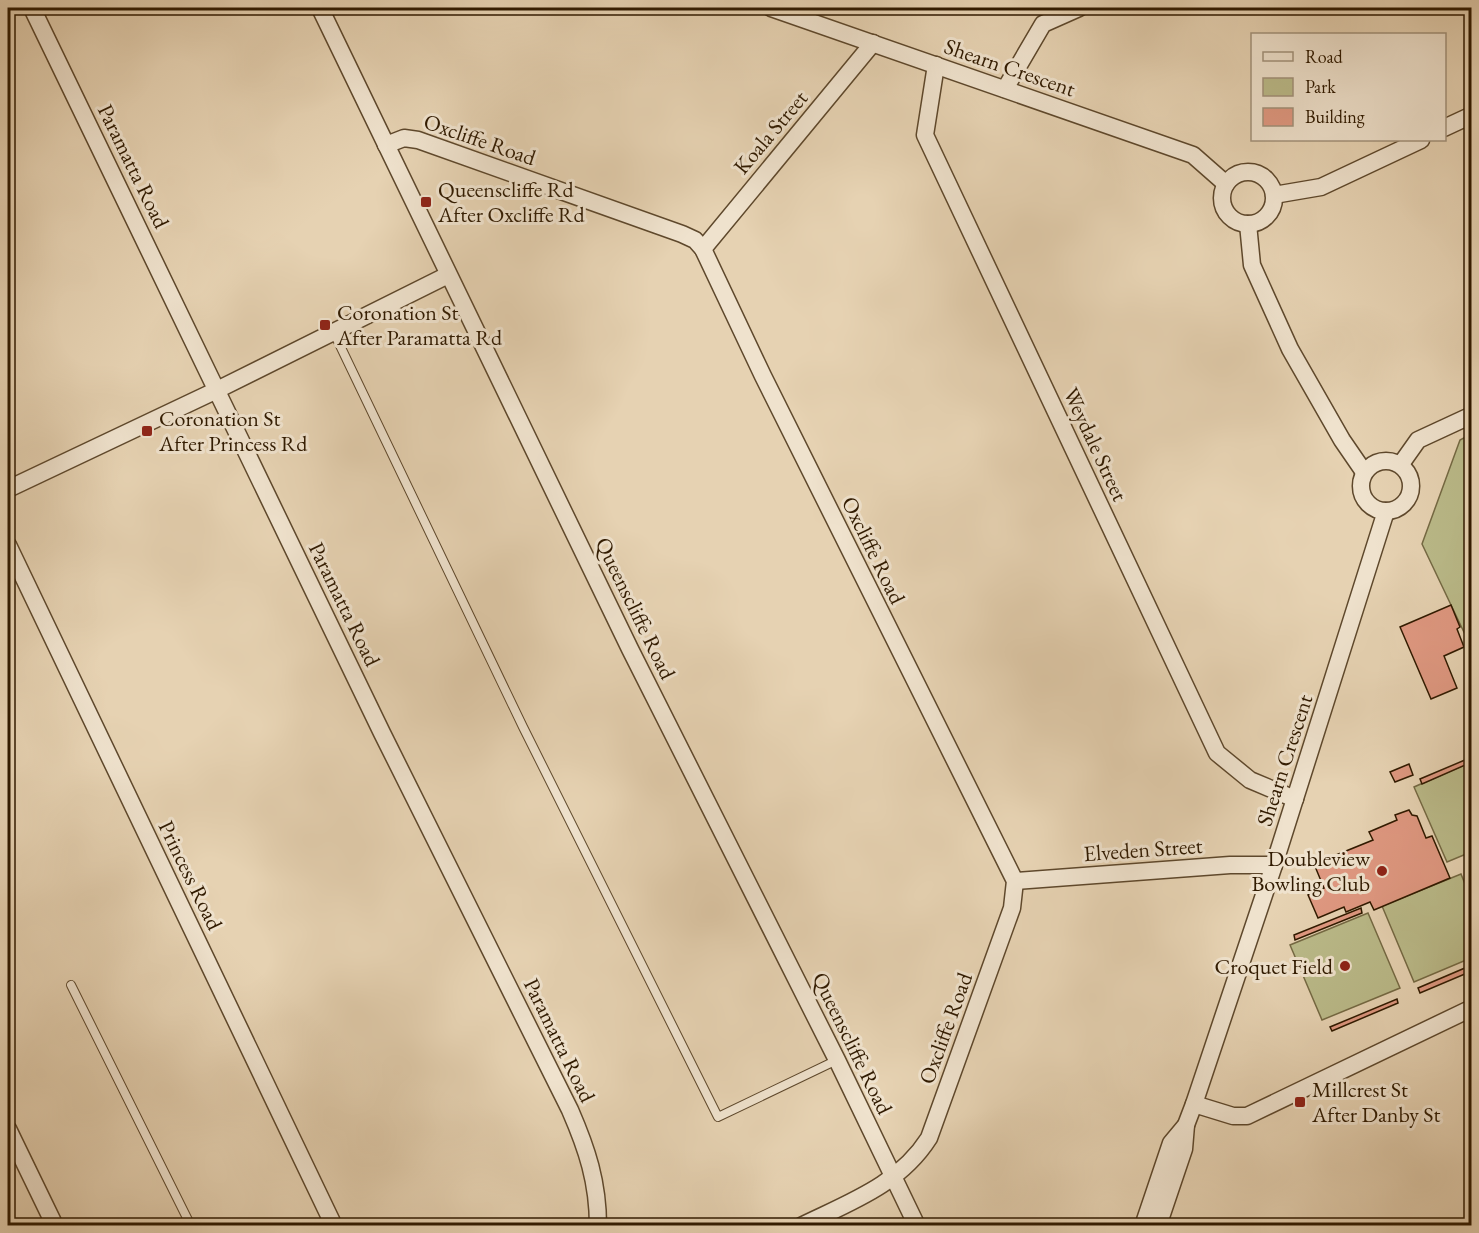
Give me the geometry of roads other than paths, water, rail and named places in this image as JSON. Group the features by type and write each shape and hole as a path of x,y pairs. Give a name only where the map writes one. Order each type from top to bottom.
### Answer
{"street":[{"name":"Paramatta Road","path":"33,8 382,733 570,1110 594,1174 598,1226"},
{"name":"Queenscliffe Road","path":"320,8 630,649 837,1060 917,1226"},
{"name":"Shearn Crescent","path":"771,8 1193,155 1226,184"},
{"path":"1005,90 1043,24 1079,8"},
{"name":"Koala Street","path":"703,249 873,43"},
{"name":"Weydale Street","path":"936,65 924,135 1217,753 1250,780 1295,799"},
{"path":"1446,127 1472,115"},
{"name":"Oxcliffe Road","path":"386,145 404,138 418,140 682,234 694,240 703,249 762,376 1015,881 1012,908 929,1138 918,1155 893,1178 877,1189 801,1226"},
{"path":"1274,195 1321,187 1418,141"},
{"path":"1244,172 1259,175 1268,181 1274,195 1272,207 1265,217 1248,224 1240,223 1231,218 1224,209 1222,197 1226,184 1236,175 1244,172"},
{"path":"1248,224 1252,265 1290,349 1342,440 1364,472"},
{"path":"8,489 217,390 448,275"},
{"path":"1401,464 1418,440 1472,415"},
{"path":"1381,460 1401,464 1412,480 1409,500 1392,512 1372,508 1360,492 1364,472 1381,460"},
{"name":"Shearn Crescent","path":"1158,1226 1184,1149 1186,1125 1274,865 1386,511"},
{"name":"Princess Road","path":"8,545 334,1226"},
{"name":"Elveden Street","path":"1015,881 1230,865 1274,865"},
{"path":"1194,1104 1233,1116 1247,1116 1472,1008"},
{"name":"Shearn Crescent","path":"1143,1226 1171,1143 1186,1125"},
{"path":"8,1129 55,1226"}],"lane":[{"path":"334,333 523,727 718,1117 837,1060"},
{"path":"71,985 190,1226"}],"place":[{"name":"Queenscliffe Rd After Oxcliffe Rd","path":"426,202"},
{"name":"Coronation St After Paramatta Rd","path":"325,325"},
{"name":"Coronation St After Princess Rd","path":"147,431"},
{"name":"Doubleview Bowling Club","path":"1382,871"},
{"name":"Croquet Field","path":"1345,966"},
{"name":"Millcrest St After Danby St","path":"1300,1102"}]}
